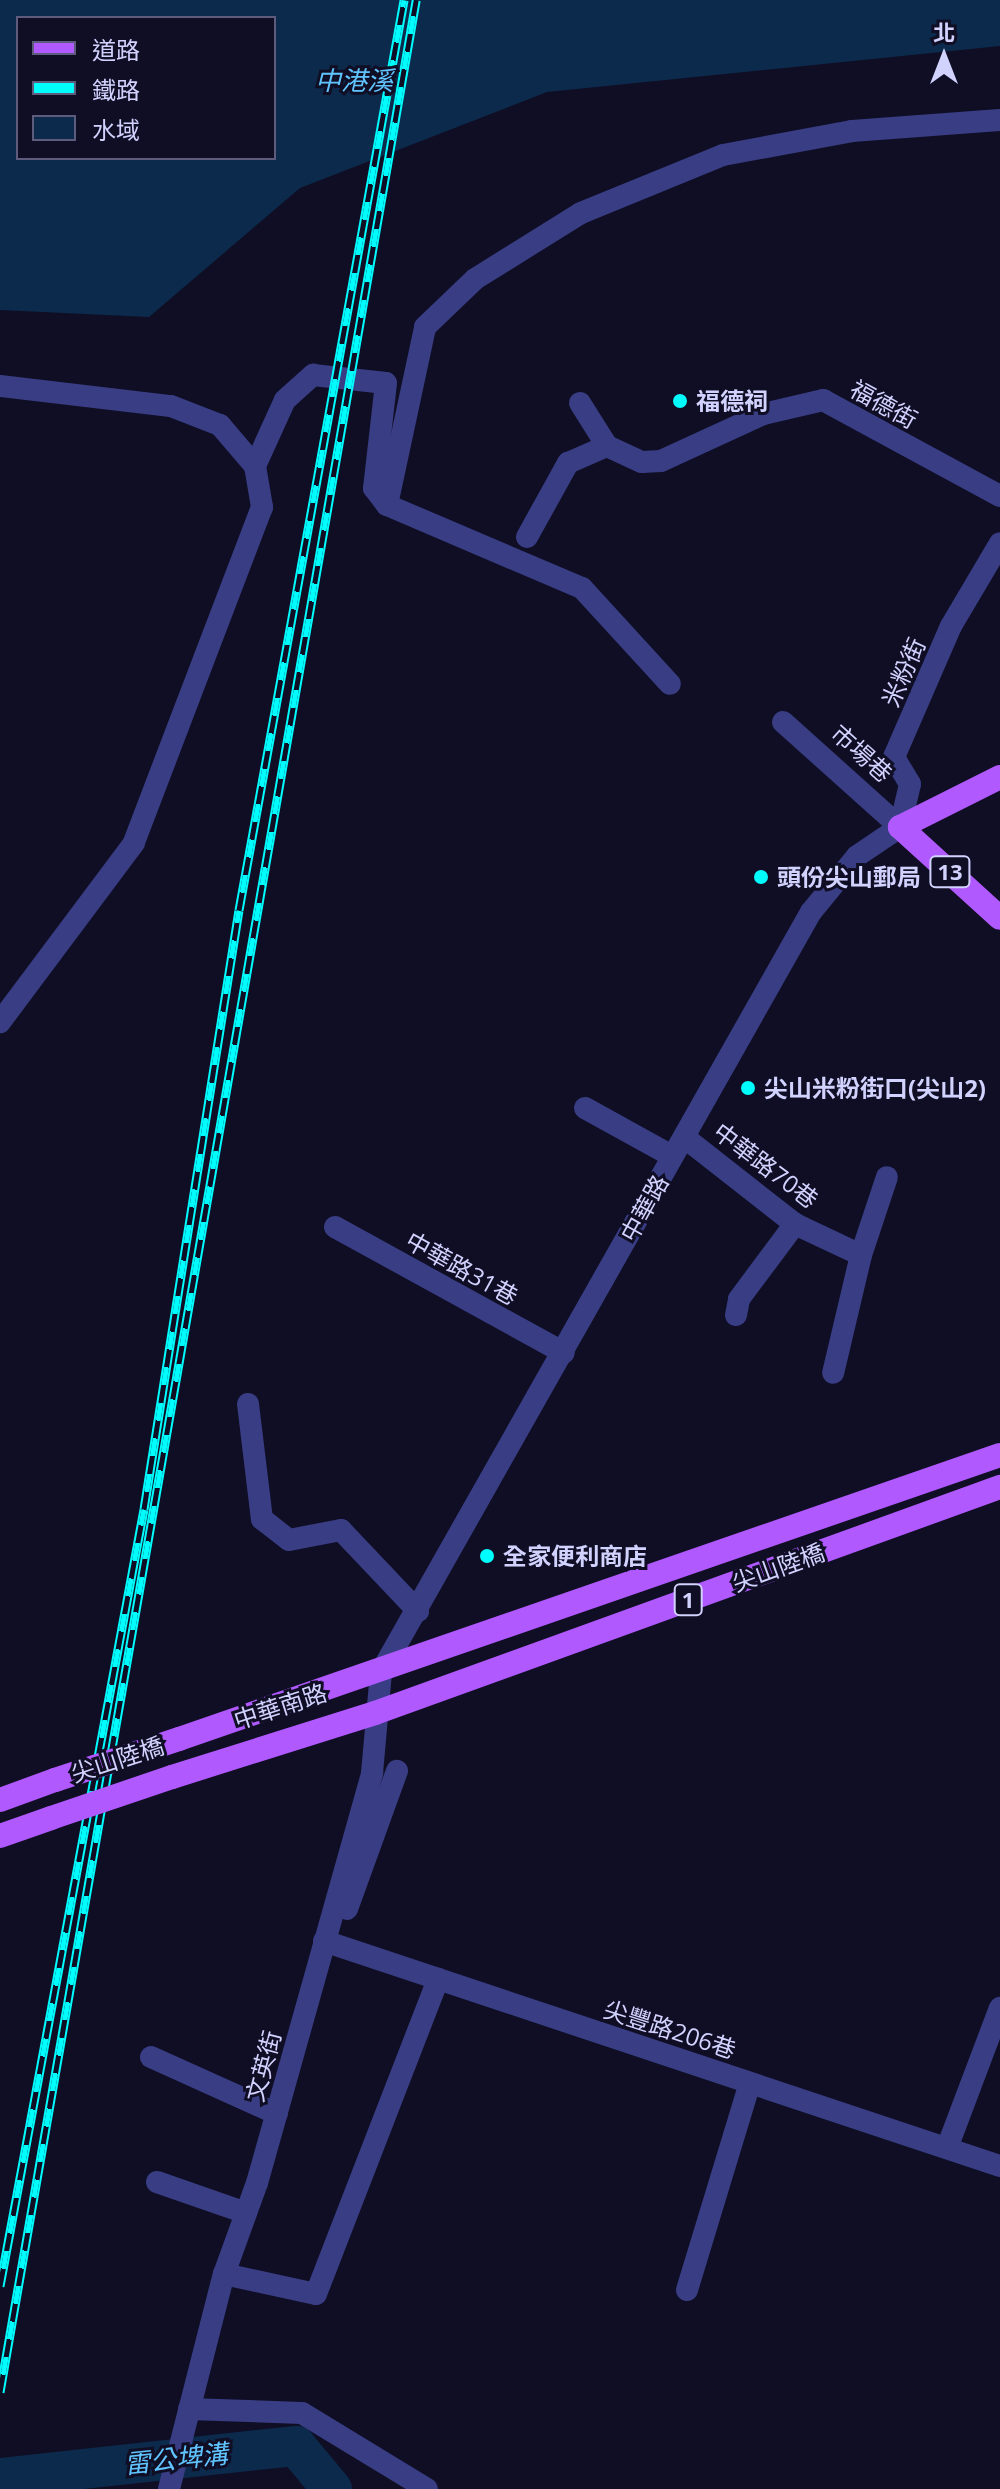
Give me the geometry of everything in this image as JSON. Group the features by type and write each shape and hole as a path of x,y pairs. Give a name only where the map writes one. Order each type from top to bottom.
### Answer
{"main road":[{"name":"中華路","path":"900,827 1000,777"},
{"name":"13","path":"900,827 1000,918"},
{"name":"尖山陸橋","path":"381,1672 1000,1455"},
{"name":"尖山陸橋","path":"375,1713 1000,1487"},
{"name":"中華南路","path":"179,1739 381,1672"},
{"name":"中華南路","path":"172,1777 375,1713"},
{"name":"尖山陸橋","path":"0,1800 179,1739"},
{"name":"尖山陸橋","path":"0,1836 172,1777"}],"street":[{"path":"387,505 425,327 475,279 581,213 723,155 852,131 1000,120"},
{"path":"255,466 285,400 313,375 386,383 374,488 387,505 582,588 670,684"},
{"path":"0,386 171,406 220,425 255,466 262,507 245,560 134,843 0,1022"},
{"name":"福德街","path":"607,446 642,462 661,461 763,414 823,400 1000,496"},
{"path":"527,537 568,463 607,446 580,403"},
{"name":"米粉街","path":"900,827 910,784 894,757 951,626 1000,543"},
{"name":"市場巷","path":"783,722 900,827"},
{"name":"中華路","path":"375,1713 381,1672 811,912 857,856 900,827"},
{"path":"585,1108 672,1156"},
{"name":"中華路70巷","path":"684,1137 795,1224 861,1255"},
{"path":"833,1373 861,1255 887,1177"},
{"path":"736,1315 739,1299 795,1224"},
{"name":"中華路31巷","path":"335,1227 564,1353"},
{"path":"248,1404 262,1519 289,1540 341,1530 418,1611"},
{"name":"文英街","path":"169,2488 224,2274 277,2114 372,1773 375,1713"},
{"path":"324,1941 339,1930 397,1771"},
{"name":"尖豐路206巷","path":"324,1941 1000,2166"},
{"path":"224,2274 316,2294 438,1979"},
{"path":"947,2148 1000,2008"},
{"path":"151,2057 277,2114"},
{"path":"687,2290 750,2083"},
{"path":"157,2182 246,2213"},
{"path":"185,2419 302,2413 427,2489"}],"water":[{"name":"中港溪","path":"0,0 1000,0 1000,46 547,92 300,188 149,317 0,310"}],"waterway":[{"name":"雷公埤溝","path":"0,2478 296,2446 332,2489"}],"railway":[{"path":"0,2286 144,1509 239,910 404,0"},
{"path":"0,2392 416,0"}],"place":[{"name":"福德祠","path":"680,401"},
{"name":"頭份尖山郵局","path":"761,877"},
{"name":"尖山米粉街口(尖山2)","path":"748,1088"},
{"name":"全家便利商店","path":"487,1556"}]}
